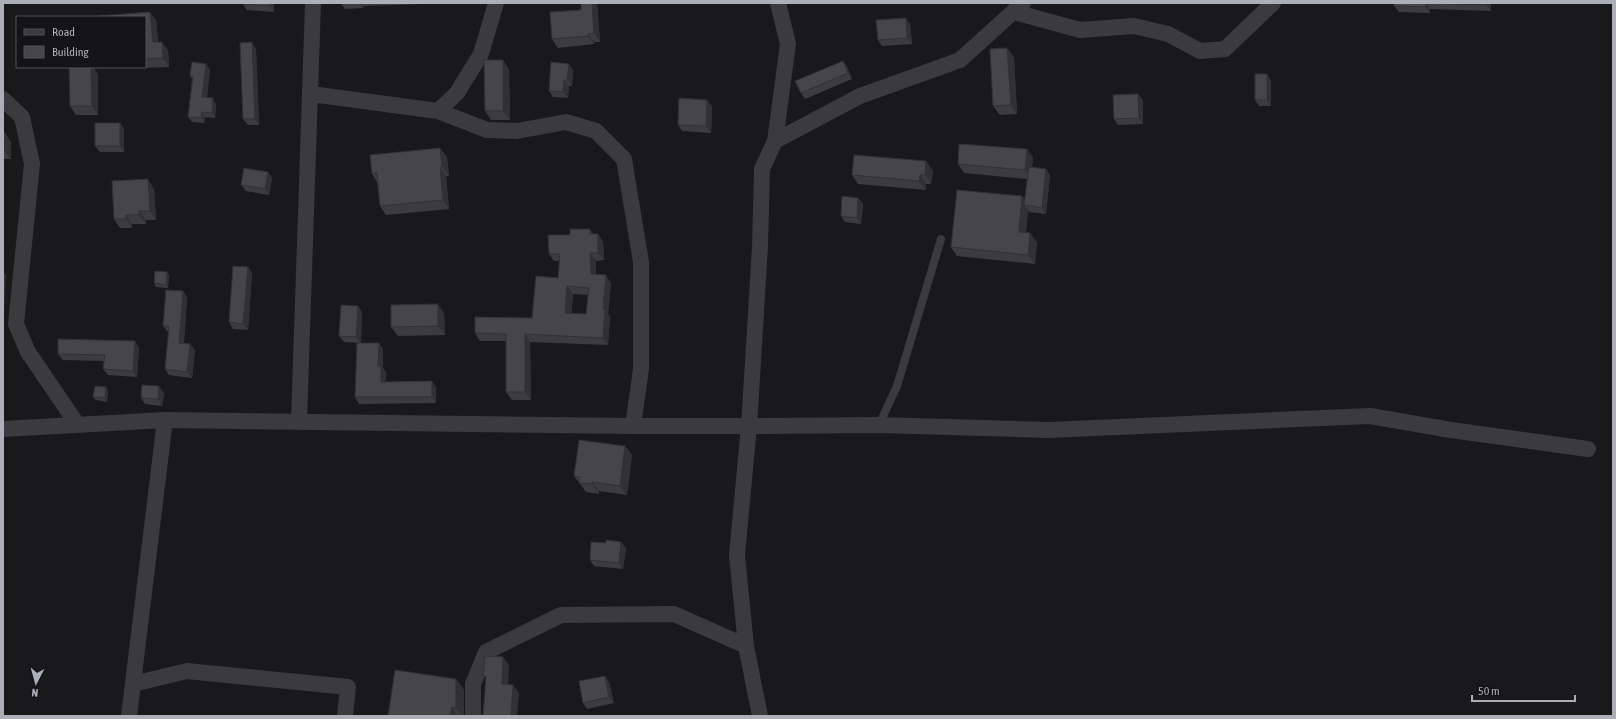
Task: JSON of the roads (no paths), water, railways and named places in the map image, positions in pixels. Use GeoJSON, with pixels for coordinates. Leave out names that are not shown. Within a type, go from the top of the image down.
{"type":"FeatureCollection","features":[{"type":"Feature","properties":{"kind":"street"},"geometry":{"type":"LineString","coordinates":[[299,421],[313,3]]}},
{"type":"Feature","properties":{"kind":"street"},"geometry":{"type":"LineString","coordinates":[[438,112],[457,93],[481,54],[496,3]]}},
{"type":"Feature","properties":{"kind":"street"},"geometry":{"type":"LineString","coordinates":[[760,716],[746,646],[736,555],[749,426],[760,247],[762,169],[775,141],[788,44],[778,3]]}},
{"type":"Feature","properties":{"kind":"street"},"geometry":{"type":"LineString","coordinates":[[775,141],[860,96],[960,60],[1018,7],[1080,30],[1134,26],[1168,34],[1200,51],[1225,49],[1267,6]]}},
{"type":"Feature","properties":{"kind":"street"},"geometry":{"type":"LineString","coordinates":[[311,94],[438,112],[488,130],[517,132],[566,122],[596,131],[624,159],[642,262],[641,369],[633,426]]}},
{"type":"Feature","properties":{"kind":"street"},"geometry":{"type":"LineString","coordinates":[[3,99],[22,117],[32,164],[16,324],[28,352],[77,424]]}},
{"type":"Feature","properties":{"kind":"street"},"geometry":{"type":"LineString","coordinates":[[3,429],[165,420],[633,426],[879,425],[1048,430],[1370,416],[1451,430],[1588,449]]}},
{"type":"Feature","properties":{"kind":"street"},"geometry":{"type":"LineString","coordinates":[[129,716],[165,420]]}},
{"type":"Feature","properties":{"kind":"street"},"geometry":{"type":"LineString","coordinates":[[473,716],[473,684],[486,652],[561,615],[674,614],[746,646]]}},
{"type":"Feature","properties":{"kind":"street"},"geometry":{"type":"LineString","coordinates":[[133,684],[186,671],[348,688],[345,716]]}},
{"type":"Feature","properties":{"kind":"lane"},"geometry":{"type":"LineString","coordinates":[[879,425],[897,386],[941,239]]}}]}
